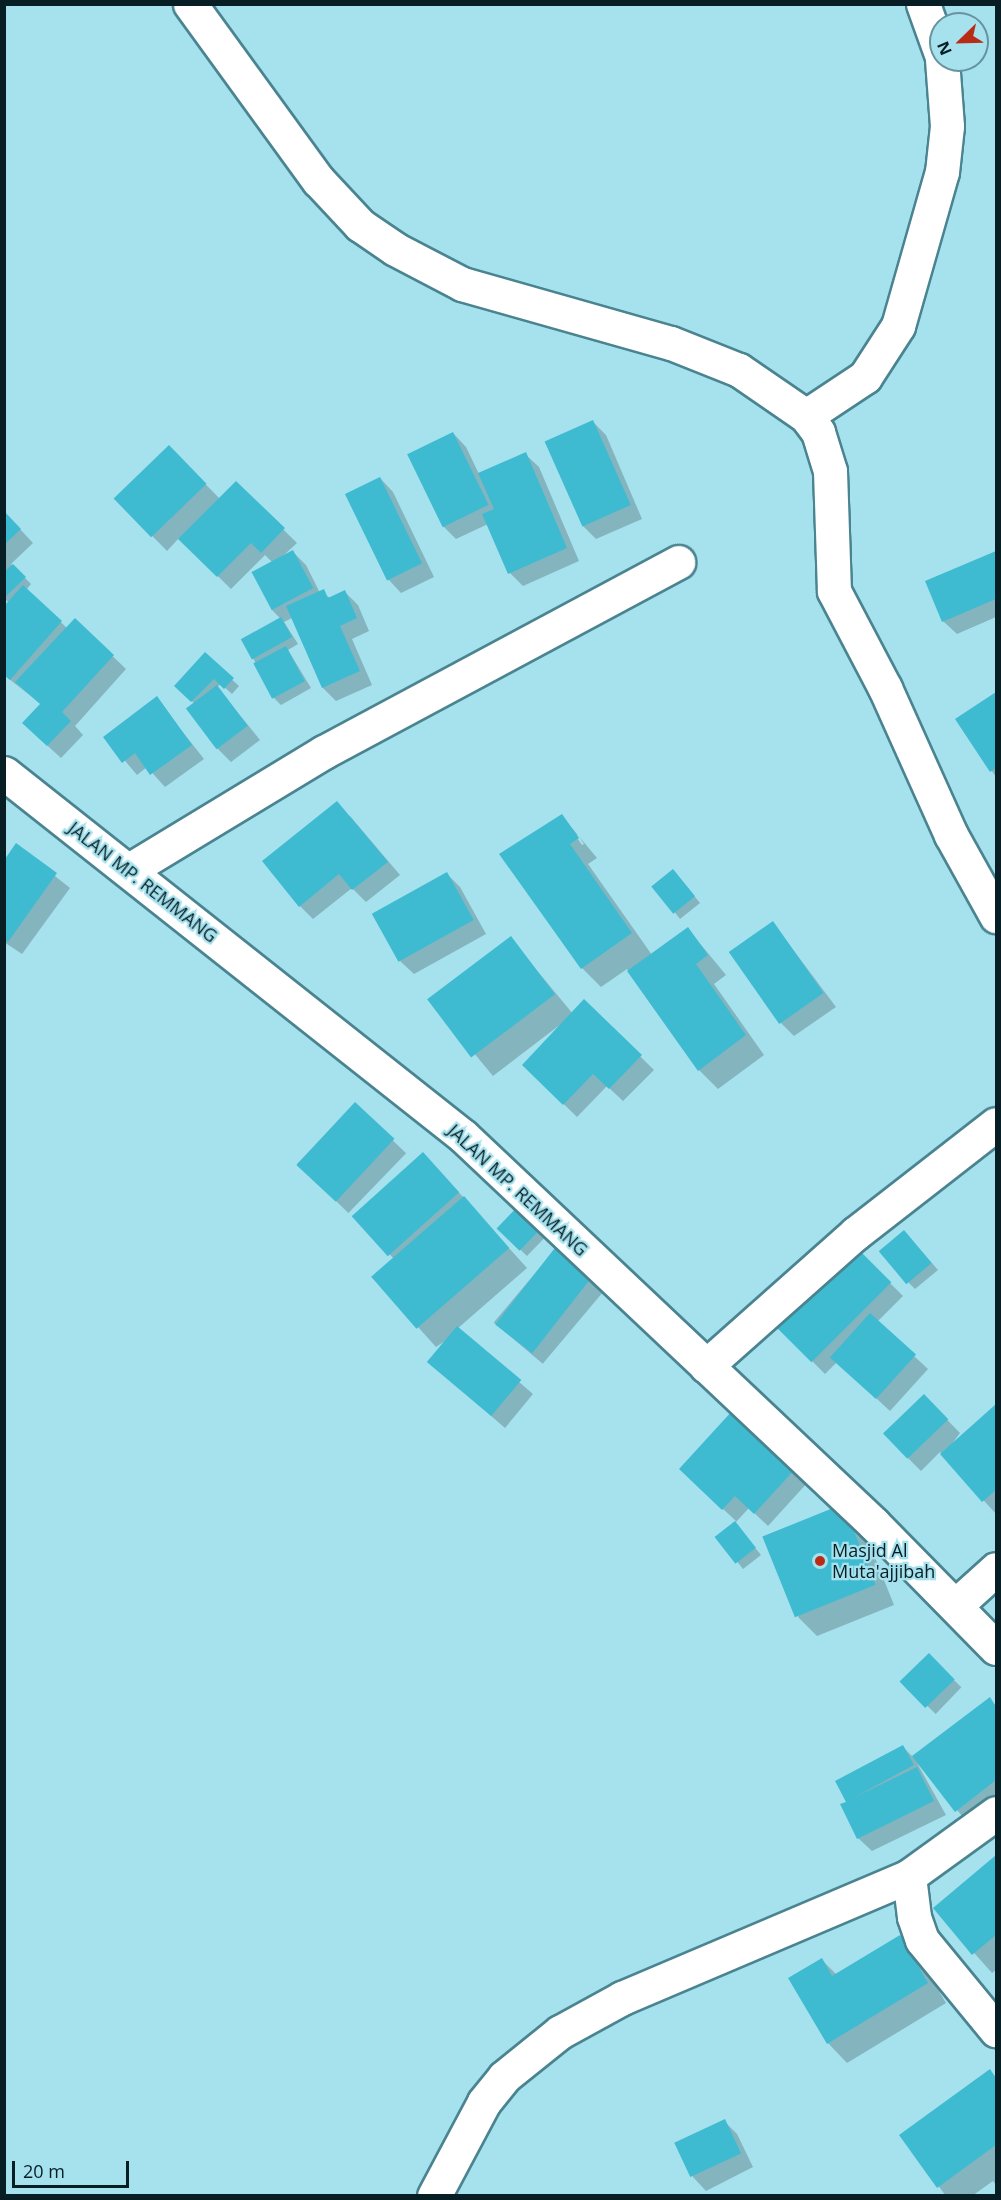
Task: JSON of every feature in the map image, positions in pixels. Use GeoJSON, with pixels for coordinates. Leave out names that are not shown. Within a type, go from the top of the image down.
{"type":"FeatureCollection","features":[{"type":"Feature","properties":{"kind":"street"},"geometry":{"type":"LineString","coordinates":[[190,4],[318,180],[360,225],[395,249],[462,284],[671,343],[739,370],[806,416],[818,432],[830,471],[834,591],[885,688],[951,834],[996,916]]}},
{"type":"Feature","properties":{"kind":"street"},"geometry":{"type":"LineString","coordinates":[[923,4],[929,21]]}},
{"type":"Feature","properties":{"kind":"street"},"geometry":{"type":"LineString","coordinates":[[806,416],[865,376],[898,326],[942,172],[947,126],[943,72]]}},
{"type":"Feature","properties":{"kind":"street"},"geometry":{"type":"LineString","coordinates":[[129,870],[324,752],[678,562]]}},
{"type":"Feature","properties":{"kind":"street","name":"JALAN MP. REMMANG"},"geometry":{"type":"LineString","coordinates":[[4,773],[463,1136],[706,1366],[996,1648]]}},
{"type":"Feature","properties":{"kind":"street"},"geometry":{"type":"LineString","coordinates":[[706,1366],[856,1233],[996,1124]]}},
{"type":"Feature","properties":{"kind":"street"},"geometry":{"type":"LineString","coordinates":[[955,1606],[996,1569]]}},
{"type":"Feature","properties":{"kind":"street"},"geometry":{"type":"LineString","coordinates":[[434,2196],[484,2102],[504,2077],[560,2032],[622,1998],[909,1876],[996,1813]]}},
{"type":"Feature","properties":{"kind":"street"},"geometry":{"type":"LineString","coordinates":[[909,1876],[914,1917],[922,1940],[996,2030]]}},
{"type":"Feature","properties":{"kind":"building"},"geometry":{"type":"Polygon","coordinates":[[[593,420],[631,505],[582,527],[545,442],[593,420]]]}},
{"type":"Feature","properties":{"kind":"building"},"geometry":{"type":"Polygon","coordinates":[[[453,432],[489,505],[443,527],[407,454],[453,432]]]}},
{"type":"Feature","properties":{"kind":"building"},"geometry":{"type":"Polygon","coordinates":[[[169,445],[207,484],[151,537],[114,498],[169,445]]]}},
{"type":"Feature","properties":{"kind":"building"},"geometry":{"type":"Polygon","coordinates":[[[526,452],[567,548],[508,574],[482,514],[494,509],[478,473],[526,452]]]}},
{"type":"Feature","properties":{"kind":"building"},"geometry":{"type":"Polygon","coordinates":[[[380,477],[422,563],[387,580],[345,494],[380,477]]]}},
{"type":"Feature","properties":{"kind":"building"},"geometry":{"type":"Polygon","coordinates":[[[236,481],[285,528],[261,553],[251,543],[217,577],[178,539],[236,481]]]}},
{"type":"Feature","properties":{"kind":"building"},"geometry":{"type":"Polygon","coordinates":[[[4,511],[21,529],[4,545],[4,511]]]}},
{"type":"Feature","properties":{"kind":"building"},"geometry":{"type":"Polygon","coordinates":[[[293,550],[313,588],[272,610],[252,572],[293,550]]]}},
{"type":"Feature","properties":{"kind":"building"},"geometry":{"type":"Polygon","coordinates":[[[996,551],[996,599],[942,622],[925,581],[996,551]]]}},
{"type":"Feature","properties":{"kind":"building"},"geometry":{"type":"Polygon","coordinates":[[[13,564],[26,577],[4,598],[4,572],[13,564]]]}},
{"type":"Feature","properties":{"kind":"building"},"geometry":{"type":"Polygon","coordinates":[[[23,585],[62,621],[10,680],[4,675],[4,606],[23,585]]]}},
{"type":"Feature","properties":{"kind":"building"},"geometry":{"type":"Polygon","coordinates":[[[324,589],[328,598],[345,590],[357,618],[340,626],[360,671],[322,688],[286,606],[324,589]]]}},
{"type":"Feature","properties":{"kind":"building"},"geometry":{"type":"Polygon","coordinates":[[[281,617],[292,637],[252,659],[241,639],[281,617]]]}},
{"type":"Feature","properties":{"kind":"building"},"geometry":{"type":"Polygon","coordinates":[[[75,618],[114,655],[62,712],[71,721],[47,746],[22,723],[40,704],[15,682],[75,618]]]}},
{"type":"Feature","properties":{"kind":"building"},"geometry":{"type":"Polygon","coordinates":[[[286,646],[305,681],[272,699],[253,663],[286,646]]]}},
{"type":"Feature","properties":{"kind":"building"},"geometry":{"type":"Polygon","coordinates":[[[205,652],[234,678],[224,689],[214,679],[191,702],[174,686],[205,652]]]}},
{"type":"Feature","properties":{"kind":"building"},"geometry":{"type":"Polygon","coordinates":[[[217,685],[248,726],[217,749],[186,708],[217,685]]]}},
{"type":"Feature","properties":{"kind":"building"},"geometry":{"type":"Polygon","coordinates":[[[996,692],[996,768],[990,772],[955,719],[996,692]]]}},
{"type":"Feature","properties":{"kind":"building"},"geometry":{"type":"Polygon","coordinates":[[[157,696],[192,745],[150,775],[135,753],[122,763],[103,737],[157,696]]]}},
{"type":"Feature","properties":{"kind":"building"},"geometry":{"type":"Polygon","coordinates":[[[337,801],[388,862],[352,890],[339,874],[299,907],[262,861],[337,801]]]}},
{"type":"Feature","properties":{"kind":"building"},"geometry":{"type":"Polygon","coordinates":[[[562,814],[579,838],[570,844],[632,933],[581,969],[499,854],[562,814]]]}},
{"type":"Feature","properties":{"kind":"building"},"geometry":{"type":"Polygon","coordinates":[[[16,843],[57,873],[8,942],[5,940],[5,859],[16,843]]]}},
{"type":"Feature","properties":{"kind":"building"},"geometry":{"type":"Polygon","coordinates":[[[673,869],[695,896],[673,914],[651,887],[673,869]]]}},
{"type":"Feature","properties":{"kind":"building"},"geometry":{"type":"Polygon","coordinates":[[[447,872],[474,920],[398,962],[372,914],[447,872]]]}},
{"type":"Feature","properties":{"kind":"building"},"geometry":{"type":"Polygon","coordinates":[[[773,921],[823,993],[779,1024],[729,952],[773,921]]]}},
{"type":"Feature","properties":{"kind":"building"},"geometry":{"type":"Polygon","coordinates":[[[688,927],[708,955],[696,964],[746,1035],[698,1071],[627,971],[688,927]]]}},
{"type":"Feature","properties":{"kind":"building"},"geometry":{"type":"Polygon","coordinates":[[[511,936],[555,994],[471,1057],[427,999],[511,936]]]}},
{"type":"Feature","properties":{"kind":"building"},"geometry":{"type":"Polygon","coordinates":[[[584,999],[642,1055],[609,1089],[593,1074],[563,1105],[522,1065],[584,999]]]}},
{"type":"Feature","properties":{"kind":"building"},"geometry":{"type":"Polygon","coordinates":[[[355,1102],[394,1139],[336,1202],[296,1165],[355,1102]]]}},
{"type":"Feature","properties":{"kind":"building"},"geometry":{"type":"Polygon","coordinates":[[[423,1152],[459,1192],[388,1256],[352,1216],[423,1152]]]}},
{"type":"Feature","properties":{"kind":"building"},"geometry":{"type":"Polygon","coordinates":[[[464,1196],[509,1248],[416,1329],[371,1277],[464,1196]]]}},
{"type":"Feature","properties":{"kind":"building"},"geometry":{"type":"Polygon","coordinates":[[[525,1199],[548,1221],[520,1251],[497,1228],[525,1199]]]}},
{"type":"Feature","properties":{"kind":"building"},"geometry":{"type":"Polygon","coordinates":[[[904,1230],[932,1263],[906,1284],[879,1251],[904,1230]]]}},
{"type":"Feature","properties":{"kind":"building"},"geometry":{"type":"Polygon","coordinates":[[[851,1242],[891,1282],[811,1362],[771,1322],[851,1242]]]}},
{"type":"Feature","properties":{"kind":"building"},"geometry":{"type":"Polygon","coordinates":[[[558,1244],[595,1273],[532,1353],[495,1324],[558,1244]]]}},
{"type":"Feature","properties":{"kind":"building"},"geometry":{"type":"Polygon","coordinates":[[[870,1313],[916,1354],[876,1399],[830,1358],[870,1313]]]}},
{"type":"Feature","properties":{"kind":"building"},"geometry":{"type":"Polygon","coordinates":[[[457,1326],[521,1380],[491,1416],[427,1362],[457,1326]]]}},
{"type":"Feature","properties":{"kind":"building"},"geometry":{"type":"Polygon","coordinates":[[[924,1394],[948,1419],[907,1459],[883,1434],[924,1394]]]}},
{"type":"Feature","properties":{"kind":"building"},"geometry":{"type":"Polygon","coordinates":[[[996,1404],[996,1490],[982,1502],[940,1454],[996,1404]]]}},
{"type":"Feature","properties":{"kind":"building"},"geometry":{"type":"Polygon","coordinates":[[[733,1410],[796,1468],[754,1514],[735,1496],[722,1510],[679,1469],[733,1410]]]}},
{"type":"Feature","properties":{"kind":"building","name":"Masjid Al Muta'ajjibah"},"geometry":{"type":"Polygon","coordinates":[[[843,1504],[876,1585],[795,1617],[762,1537],[843,1504]]]}},
{"type":"Feature","properties":{"kind":"building"},"geometry":{"type":"Polygon","coordinates":[[[735,1521],[756,1548],[735,1564],[715,1537],[735,1521]]]}},
{"type":"Feature","properties":{"kind":"building"},"geometry":{"type":"Polygon","coordinates":[[[929,1653],[955,1680],[925,1708],[900,1681],[929,1653]]]}},
{"type":"Feature","properties":{"kind":"building"},"geometry":{"type":"Polygon","coordinates":[[[990,1697],[996,1707],[996,1780],[955,1812],[912,1756],[990,1697]]]}},
{"type":"Feature","properties":{"kind":"building"},"geometry":{"type":"Polygon","coordinates":[[[903,1745],[914,1765],[853,1798],[917,1767],[934,1801],[857,1839],[840,1804],[846,1802],[835,1781],[903,1745]]]}},
{"type":"Feature","properties":{"kind":"building"},"geometry":{"type":"Polygon","coordinates":[[[996,1855],[996,1935],[972,1955],[933,1908],[996,1855]]]}},
{"type":"Feature","properties":{"kind":"building"},"geometry":{"type":"Polygon","coordinates":[[[900,1935],[928,1983],[827,2044],[788,1978],[822,1958],[832,1976],[900,1935]]]}},
{"type":"Feature","properties":{"kind":"building"},"geometry":{"type":"Polygon","coordinates":[[[990,2069],[996,2078],[996,2145],[937,2188],[899,2135],[990,2069]]]}},
{"type":"Feature","properties":{"kind":"building"},"geometry":{"type":"Polygon","coordinates":[[[725,2119],[741,2153],[690,2177],[674,2143],[725,2119]]]}},
{"type":"Feature","properties":{"kind":"place","name":"Masjid Al Muta'ajjibah"},"geometry":{"type":"Point","coordinates":[820,1561]}}]}
